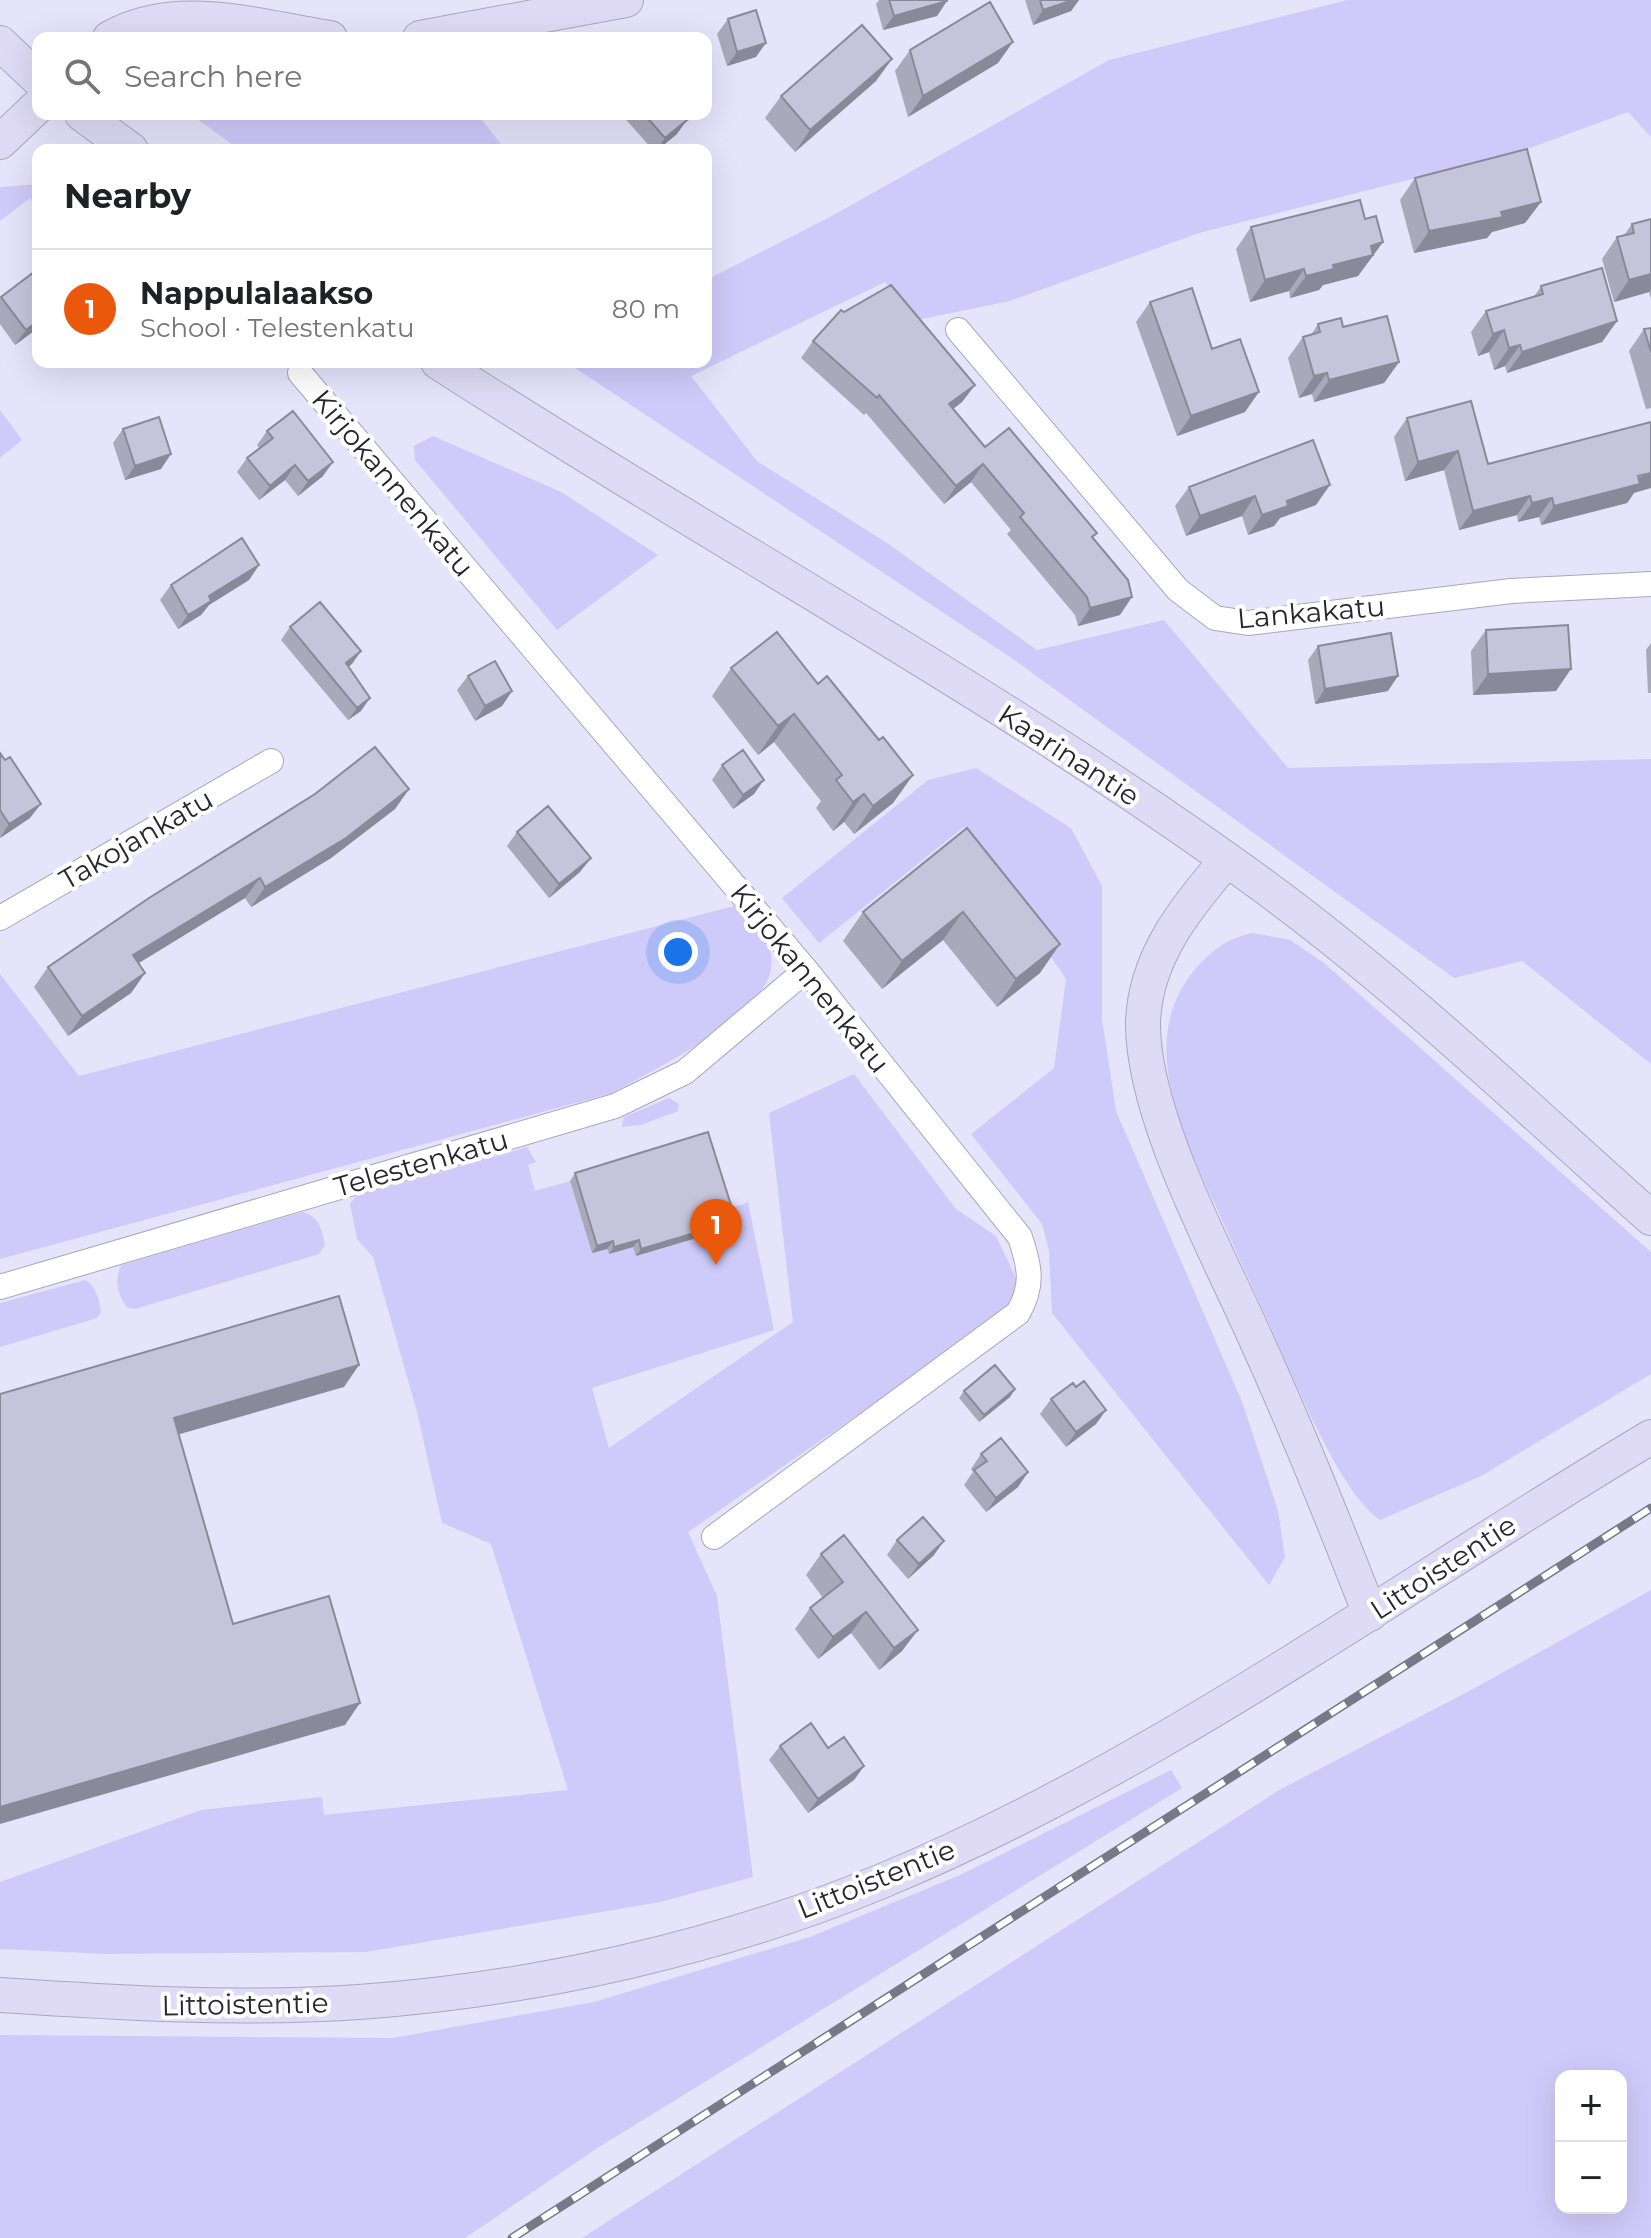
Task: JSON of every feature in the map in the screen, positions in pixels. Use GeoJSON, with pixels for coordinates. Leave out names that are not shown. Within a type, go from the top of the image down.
{"type":"FeatureCollection","features":[{"type":"Feature","properties":{"kind":"street"},"geometry":{"type":"LineString","coordinates":[[453,32],[626,0]]}},
{"type":"Feature","properties":{"kind":"street"},"geometry":{"type":"LineString","coordinates":[[122,32],[145,20],[194,13],[297,32]]}},
{"type":"Feature","properties":{"kind":"street"},"geometry":{"type":"LineString","coordinates":[[0,43],[32,73]]}},
{"type":"Feature","properties":{"kind":"street"},"geometry":{"type":"LineString","coordinates":[[0,142],[32,112]]}},
{"type":"Feature","properties":{"kind":"street"},"geometry":{"type":"LineString","coordinates":[[90,120],[123,144]]}},
{"type":"Feature","properties":{"kind":"street","name":"Lankakatu"},"geometry":{"type":"LineString","coordinates":[[958,330],[1178,590],[1215,618],[1248,623],[1511,591],[1651,584]]}},
{"type":"Feature","properties":{"kind":"street","name":"Kaarinantie"},"geometry":{"type":"LineString","coordinates":[[448,368],[1064,750],[1226,861],[1375,973],[1651,1218]]}},
{"type":"Feature","properties":{"kind":"street","name":"Kirjokannenkatu"},"geometry":{"type":"LineString","coordinates":[[300,373],[806,970],[1020,1237],[1031,1269],[1029,1293],[1018,1313],[714,1537]]}},
{"type":"Feature","properties":{"kind":"street","name":"Takojankatu"},"geometry":{"type":"LineString","coordinates":[[0,918],[271,761]]}},
{"type":"Feature","properties":{"kind":"street"},"geometry":{"type":"LineString","coordinates":[[1226,861],[1183,911],[1153,970],[1143,1021],[1145,1062],[1174,1152],[1275,1382],[1370,1614]]}},
{"type":"Feature","properties":{"kind":"street","name":"Telestenkatu"},"geometry":{"type":"LineString","coordinates":[[0,1287],[615,1106],[685,1072],[806,970]]}},
{"type":"Feature","properties":{"kind":"street","name":"Littoistentie"},"geometry":{"type":"LineString","coordinates":[[0,1995],[157,2005],[357,2002],[486,1987],[693,1944],[833,1900],[954,1849],[1191,1724],[1651,1437]]}},
{"type":"Feature","properties":{"kind":"shaded area"},"geometry":{"type":"Polygon","coordinates":[[[1348,0],[1651,0],[1651,137],[1628,112],[1522,151],[1199,233],[1010,301],[917,320],[885,282],[712,366],[712,277],[830,217],[1109,60],[1348,0]]]}},
{"type":"Feature","properties":{"kind":"shaded area"},"geometry":{"type":"Polygon","coordinates":[[[198,120],[482,120],[501,144],[232,144],[198,120]]]}},
{"type":"Feature","properties":{"kind":"shaded area"},"geometry":{"type":"Polygon","coordinates":[[[32,184],[32,200],[30,198],[0,221],[0,187],[32,184]]]}},
{"type":"Feature","properties":{"kind":"shaded area"},"geometry":{"type":"Polygon","coordinates":[[[575,368],[708,368],[691,376],[757,461],[887,543],[1037,650],[1164,620],[1288,768],[1651,759],[1651,1064],[1522,961],[1454,978],[1013,659],[575,368]]]}},
{"type":"Feature","properties":{"kind":"shaded area"},"geometry":{"type":"Polygon","coordinates":[[[0,410],[22,440],[0,458],[0,410]]]}},
{"type":"Feature","properties":{"kind":"shaded area"},"geometry":{"type":"Polygon","coordinates":[[[433,436],[561,492],[658,555],[557,630],[415,460],[414,446],[433,436]]]}},
{"type":"Feature","properties":{"kind":"shaded area"},"geometry":{"type":"Polygon","coordinates":[[[976,768],[1071,828],[1102,886],[1102,1019],[1116,1111],[1243,1404],[1278,1511],[1285,1557],[1269,1585],[1052,1313],[1049,1251],[1042,1224],[971,1134],[1054,1068],[1066,979],[964,827],[819,943],[782,898],[928,780],[976,768]]]}},
{"type":"Feature","properties":{"kind":"shaded area"},"geometry":{"type":"Polygon","coordinates":[[[742,904],[768,942],[771,969],[763,987],[748,1006],[702,1042],[609,1094],[0,1259],[0,974],[79,1076],[742,904]]]}},
{"type":"Feature","properties":{"kind":"shaded area"},"geometry":{"type":"Polygon","coordinates":[[[1253,933],[1290,940],[1324,963],[1651,1252],[1651,1374],[1481,1476],[1380,1520],[1348,1484],[1302,1398],[1191,1152],[1171,1088],[1167,1056],[1168,1025],[1178,995],[1197,967],[1216,950],[1229,941],[1253,933]]]}},
{"type":"Feature","properties":{"kind":"shaded area"},"geometry":{"type":"Polygon","coordinates":[[[854,1074],[956,1209],[996,1236],[1021,1289],[1008,1311],[688,1532],[717,1596],[753,1877],[660,1902],[366,1952],[106,1954],[0,1949],[0,1882],[201,1810],[322,1797],[324,1815],[568,1790],[491,1544],[442,1523],[417,1412],[373,1257],[357,1239],[350,1204],[356,1196],[527,1147],[536,1162],[528,1165],[535,1191],[570,1181],[592,1253],[607,1249],[609,1254],[633,1247],[637,1256],[702,1236],[698,1221],[748,1202],[774,1330],[592,1388],[609,1448],[793,1322],[769,1113],[854,1074]]]}},
{"type":"Feature","properties":{"kind":"shaded area"},"geometry":{"type":"Polygon","coordinates":[[[669,1098],[679,1104],[678,1111],[641,1125],[622,1127],[624,1117],[669,1098]]]}},
{"type":"Feature","properties":{"kind":"shaded area"},"geometry":{"type":"Polygon","coordinates":[[[302,1212],[316,1220],[321,1229],[325,1245],[319,1254],[135,1309],[128,1308],[122,1299],[117,1281],[122,1265],[302,1212]]]}},
{"type":"Feature","properties":{"kind":"shaded area"},"geometry":{"type":"Polygon","coordinates":[[[85,1280],[98,1299],[101,1312],[97,1318],[0,1347],[0,1303],[85,1280]]]}},
{"type":"Feature","properties":{"kind":"shaded area"},"geometry":{"type":"Polygon","coordinates":[[[1651,1590],[1651,2238],[582,2238],[1281,1789],[1473,1689],[1651,1590]]]}},
{"type":"Feature","properties":{"kind":"shaded area"},"geometry":{"type":"Polygon","coordinates":[[[1171,1770],[1182,1788],[599,2147],[465,2238],[0,2238],[0,2035],[392,2038],[594,2002],[810,1937],[960,1875],[1171,1770]]]}},
{"type":"Feature","properties":{"kind":"building"},"geometry":{"type":"Polygon","coordinates":[[[889,0],[947,0],[947,1],[894,16],[889,0]]]}},
{"type":"Feature","properties":{"kind":"building"},"geometry":{"type":"Polygon","coordinates":[[[1040,0],[1073,0],[1043,10],[1040,0]]]}},
{"type":"Feature","properties":{"kind":"building"},"geometry":{"type":"Polygon","coordinates":[[[990,2],[1013,42],[923,96],[910,50],[990,2]]]}},
{"type":"Feature","properties":{"kind":"building"},"geometry":{"type":"Polygon","coordinates":[[[756,10],[766,43],[737,52],[728,19],[756,10]]]}},
{"type":"Feature","properties":{"kind":"building"},"geometry":{"type":"Polygon","coordinates":[[[862,25],[892,59],[810,130],[781,96],[862,25]]]}},
{"type":"Feature","properties":{"kind":"building"},"geometry":{"type":"Polygon","coordinates":[[[649,120],[687,120],[665,138],[649,120]]]}},
{"type":"Feature","properties":{"kind":"building"},"geometry":{"type":"Polygon","coordinates":[[[1527,149],[1541,202],[1501,212],[1503,217],[1429,231],[1415,178],[1527,149]]]}},
{"type":"Feature","properties":{"kind":"building"},"geometry":{"type":"Polygon","coordinates":[[[1360,200],[1365,219],[1376,216],[1383,242],[1371,246],[1373,255],[1333,265],[1334,269],[1306,276],[1304,269],[1265,280],[1251,227],[1360,200]]]}},
{"type":"Feature","properties":{"kind":"building"},"geometry":{"type":"Polygon","coordinates":[[[1651,219],[1651,274],[1629,280],[1617,237],[1634,233],[1632,224],[1651,219]]]}},
{"type":"Feature","properties":{"kind":"building"},"geometry":{"type":"Polygon","coordinates":[[[1602,268],[1617,321],[1522,352],[1520,345],[1509,348],[1504,330],[1493,334],[1486,311],[1543,294],[1541,286],[1602,268]]]}},
{"type":"Feature","properties":{"kind":"building"},"geometry":{"type":"Polygon","coordinates":[[[32,274],[32,326],[26,330],[1,297],[32,274]]]}},
{"type":"Feature","properties":{"kind":"building"},"geometry":{"type":"Polygon","coordinates":[[[891,285],[975,385],[949,404],[985,447],[1009,428],[1097,533],[1092,537],[1128,580],[1132,597],[1090,608],[1087,597],[1020,517],[1024,513],[983,464],[956,486],[879,395],[877,398],[813,341],[841,310],[844,312],[891,285]]]}},
{"type":"Feature","properties":{"kind":"building"},"geometry":{"type":"Polygon","coordinates":[[[1192,288],[1212,349],[1240,339],[1259,392],[1191,416],[1150,302],[1192,288]]]}},
{"type":"Feature","properties":{"kind":"building"},"geometry":{"type":"Polygon","coordinates":[[[1387,316],[1399,362],[1329,380],[1327,373],[1314,376],[1303,337],[1320,332],[1318,324],[1341,318],[1343,327],[1387,316]]]}},
{"type":"Feature","properties":{"kind":"building"},"geometry":{"type":"Polygon","coordinates":[[[1651,328],[1651,352],[1644,329],[1651,328]]]}},
{"type":"Feature","properties":{"kind":"building"},"geometry":{"type":"Polygon","coordinates":[[[1471,401],[1488,464],[1651,422],[1651,473],[1638,476],[1640,484],[1554,506],[1552,498],[1532,503],[1530,496],[1473,511],[1458,451],[1418,462],[1407,418],[1471,401]]]}},
{"type":"Feature","properties":{"kind":"building"},"geometry":{"type":"Polygon","coordinates":[[[293,411],[333,462],[308,481],[295,465],[270,486],[247,458],[273,438],[267,431],[293,411]]]}},
{"type":"Feature","properties":{"kind":"building"},"geometry":{"type":"Polygon","coordinates":[[[159,417],[171,454],[135,466],[123,429],[159,417]]]}},
{"type":"Feature","properties":{"kind":"building"},"geometry":{"type":"Polygon","coordinates":[[[1313,440],[1330,485],[1287,501],[1288,506],[1262,515],[1255,496],[1200,516],[1189,487],[1313,440]]]}},
{"type":"Feature","properties":{"kind":"building"},"geometry":{"type":"Polygon","coordinates":[[[242,538],[259,565],[209,596],[211,601],[188,615],[171,585],[242,538]]]}},
{"type":"Feature","properties":{"kind":"building"},"geometry":{"type":"Polygon","coordinates":[[[320,602],[361,651],[346,663],[370,698],[357,708],[290,627],[320,602]]]}},
{"type":"Feature","properties":{"kind":"building"},"geometry":{"type":"Polygon","coordinates":[[[1568,625],[1571,669],[1488,674],[1486,630],[1568,625]]]}},
{"type":"Feature","properties":{"kind":"building"},"geometry":{"type":"Polygon","coordinates":[[[777,632],[818,684],[827,676],[879,740],[883,737],[913,775],[873,806],[864,794],[853,802],[836,780],[842,775],[794,714],[778,726],[731,668],[777,632]]]}},
{"type":"Feature","properties":{"kind":"building"},"geometry":{"type":"Polygon","coordinates":[[[1391,633],[1398,676],[1325,689],[1318,646],[1391,633]]]}},
{"type":"Feature","properties":{"kind":"building"},"geometry":{"type":"Polygon","coordinates":[[[495,661],[512,691],[485,706],[468,676],[495,661]]]}},
{"type":"Feature","properties":{"kind":"building"},"geometry":{"type":"Polygon","coordinates":[[[375,747],[409,789],[346,838],[265,887],[260,878],[133,955],[145,973],[82,1016],[48,967],[149,898],[315,794],[375,747]]]}},
{"type":"Feature","properties":{"kind":"building"},"geometry":{"type":"Polygon","coordinates":[[[743,750],[764,780],[743,795],[722,765],[743,750]]]}},
{"type":"Feature","properties":{"kind":"building"},"geometry":{"type":"Polygon","coordinates":[[[0,753],[5,760],[10,757],[41,804],[9,824],[0,810],[0,753]]]}},
{"type":"Feature","properties":{"kind":"building"},"geometry":{"type":"Polygon","coordinates":[[[548,806],[591,858],[559,884],[517,832],[548,806]]]}},
{"type":"Feature","properties":{"kind":"building"},"geometry":{"type":"Polygon","coordinates":[[[967,828],[1060,944],[1016,979],[963,912],[902,961],[863,912],[967,828]]]}},
{"type":"Feature","properties":{"kind":"building"},"geometry":{"type":"Polygon","coordinates":[[[708,1132],[731,1205],[703,1213],[708,1229],[641,1249],[639,1240],[614,1247],[613,1241],[597,1246],[575,1173],[708,1132]]]}},
{"type":"Feature","properties":{"kind":"building"},"geometry":{"type":"Polygon","coordinates":[[[339,1296],[359,1365],[174,1418],[233,1624],[329,1596],[360,1703],[0,1807],[0,1394],[339,1296]]]}},
{"type":"Feature","properties":{"kind":"building"},"geometry":{"type":"Polygon","coordinates":[[[995,1365],[1015,1389],[984,1415],[964,1391],[995,1365]]]}},
{"type":"Feature","properties":{"kind":"building"},"geometry":{"type":"Polygon","coordinates":[[[1084,1381],[1106,1410],[1076,1432],[1051,1399],[1073,1383],[1076,1387],[1084,1381]]]}},
{"type":"Feature","properties":{"kind":"building"},"geometry":{"type":"Polygon","coordinates":[[[1001,1438],[1028,1472],[996,1498],[974,1470],[987,1461],[981,1454],[1001,1438]]]}},
{"type":"Feature","properties":{"kind":"building"},"geometry":{"type":"Polygon","coordinates":[[[923,1517],[944,1541],[919,1564],[897,1540],[923,1517]]]}},
{"type":"Feature","properties":{"kind":"building"},"geometry":{"type":"Polygon","coordinates":[[[844,1535],[918,1630],[894,1648],[866,1612],[833,1637],[810,1608],[843,1582],[821,1554],[844,1535]]]}},
{"type":"Feature","properties":{"kind":"building"},"geometry":{"type":"Polygon","coordinates":[[[811,1723],[828,1748],[844,1737],[864,1766],[818,1799],[780,1746],[811,1723]]]}},
{"type":"Feature","properties":{"kind":"railway"},"geometry":{"type":"LineString","coordinates":[[512,2238],[1651,1508]]}},
{"type":"Feature","properties":{"kind":"place","name":"Nappulalaakso"},"geometry":{"type":"Point","coordinates":[716,1265]}}]}
